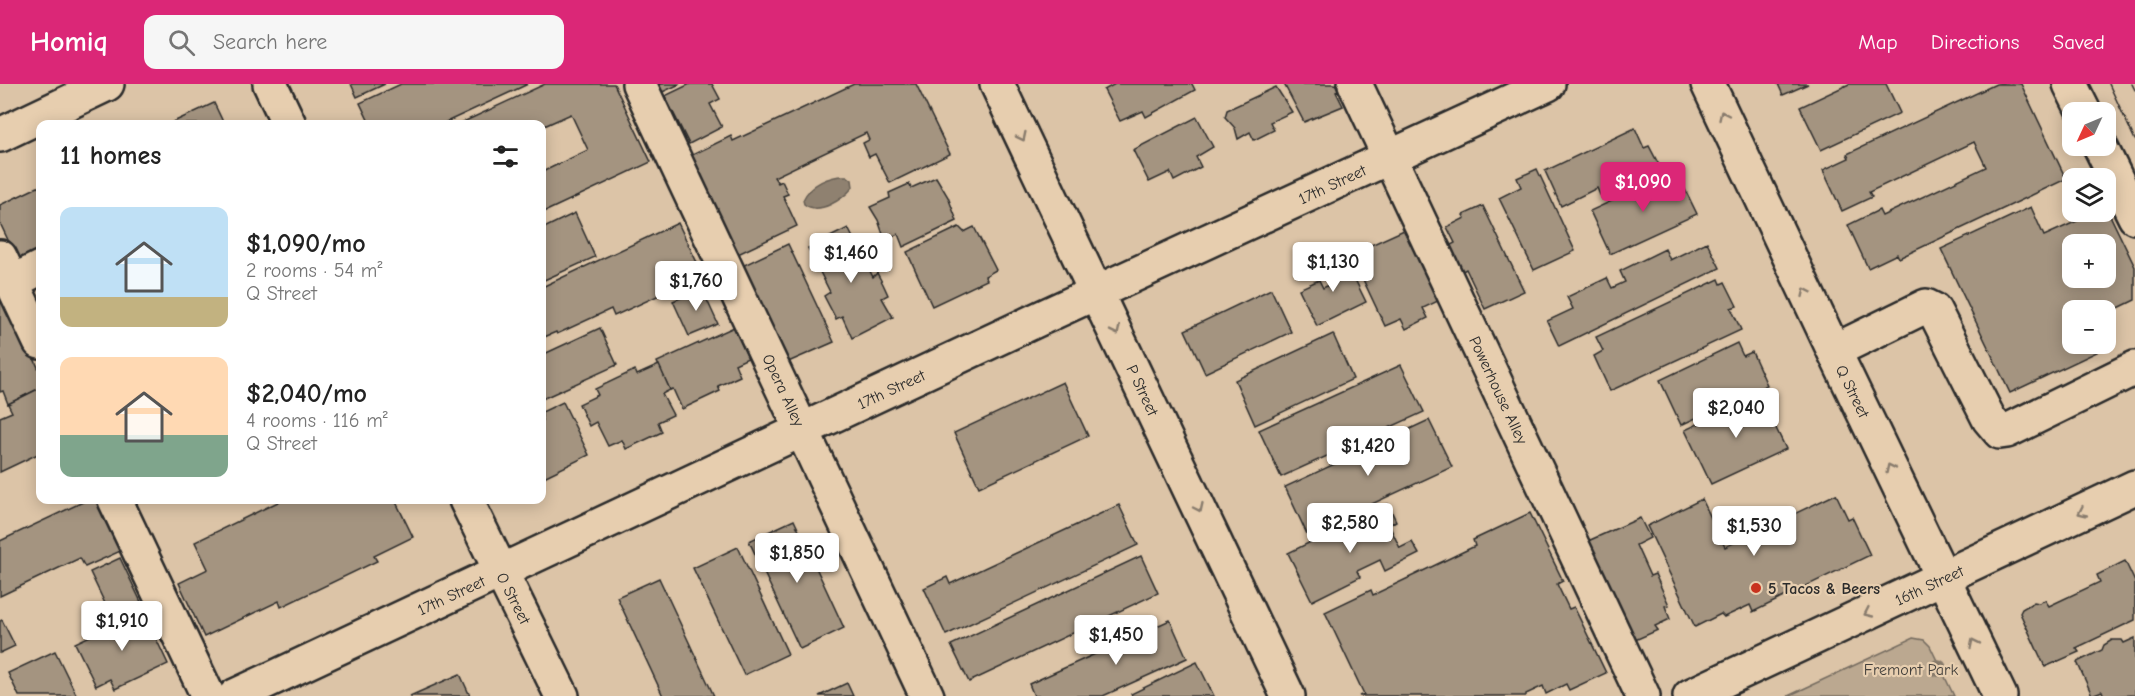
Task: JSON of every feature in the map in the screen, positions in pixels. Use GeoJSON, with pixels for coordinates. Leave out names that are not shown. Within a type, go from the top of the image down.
{"type":"FeatureCollection","features":[{"type":"Feature","properties":{"kind":"main road"},"geometry":{"type":"LineString","coordinates":[[0,135],[107,84]]}},
{"type":"Feature","properties":{"kind":"main road"},"geometry":{"type":"LineString","coordinates":[[270,84],[288,120]]}},
{"type":"Feature","properties":{"kind":"main road","name":"Opera Alley"},"geometry":{"type":"LineString","coordinates":[[639,84],[927,696]]}},
{"type":"Feature","properties":{"kind":"main road","name":"P Street"},"geometry":{"type":"LineString","coordinates":[[997,84],[1288,696]]}},
{"type":"Feature","properties":{"kind":"main road","name":"Powerhouse Alley"},"geometry":{"type":"LineString","coordinates":[[1355,84],[1643,696]]}},
{"type":"Feature","properties":{"kind":"main road","name":"17th Street"},"geometry":{"type":"LineString","coordinates":[[235,696],[1097,292],[1548,84]]}},
{"type":"Feature","properties":{"kind":"main road","name":"Q Street"},"geometry":{"type":"LineString","coordinates":[[1708,84],[2000,696]]}},
{"type":"Feature","properties":{"kind":"main road"},"geometry":{"type":"LineString","coordinates":[[2070,84],[2079,102]]}},
{"type":"Feature","properties":{"kind":"main road"},"geometry":{"type":"LineString","coordinates":[[2105,156],[2135,217]]}},
{"type":"Feature","properties":{"kind":"main road"},"geometry":{"type":"LineString","coordinates":[[17,269],[36,329]]}},
{"type":"Feature","properties":{"kind":"main road"},"geometry":{"type":"LineString","coordinates":[[1834,351],[1926,306],[1934,310],[1989,418],[2000,432],[2007,431],[2135,368]]}},
{"type":"Feature","properties":{"kind":"main road","name":"16th Street"},"geometry":{"type":"LineString","coordinates":[[1689,696],[2135,487]]}},
{"type":"Feature","properties":{"kind":"main road"},"geometry":{"type":"LineString","coordinates":[[117,504],[208,696]]}},
{"type":"Feature","properties":{"kind":"main road","name":"O Street"},"geometry":{"type":"LineString","coordinates":[[468,504],[562,696]]}},
{"type":"Feature","properties":{"kind":"green space","name":"Fremont Park"},"geometry":{"type":"Polygon","coordinates":[[[1913,638],[1924,640],[1930,646],[1954,696],[1788,696],[1913,638]]]}},
{"type":"Feature","properties":{"kind":"shaded area"},"geometry":{"type":"Polygon","coordinates":[[[847,176],[852,180],[853,187],[837,201],[817,208],[804,204],[806,194],[816,185],[827,179],[847,176]]]}},
{"type":"Feature","properties":{"kind":"building"},"geometry":{"type":"Polygon","coordinates":[[[351,84],[385,84],[357,97],[351,84]]]}},
{"type":"Feature","properties":{"kind":"building"},"geometry":{"type":"Polygon","coordinates":[[[401,84],[528,84],[451,120],[368,120],[360,103],[401,84]]]}},
{"type":"Feature","properties":{"kind":"building"},"geometry":{"type":"Polygon","coordinates":[[[545,84],[614,84],[651,162],[546,211],[546,170],[588,150],[571,114],[546,125],[546,120],[468,120],[545,84]]]}},
{"type":"Feature","properties":{"kind":"building"},"geometry":{"type":"Polygon","coordinates":[[[654,84],[680,84],[658,94],[654,84]]]}},
{"type":"Feature","properties":{"kind":"building"},"geometry":{"type":"Polygon","coordinates":[[[690,84],[712,84],[720,99],[710,104],[722,127],[689,144],[665,96],[690,84]]]}},
{"type":"Feature","properties":{"kind":"building"},"geometry":{"type":"Polygon","coordinates":[[[854,84],[916,84],[950,154],[890,183],[875,154],[869,157],[863,143],[869,140],[866,133],[774,177],[778,183],[782,181],[788,194],[783,196],[797,226],[738,254],[690,156],[731,136],[733,141],[854,84]]]}},
{"type":"Feature","properties":{"kind":"building"},"geometry":{"type":"Polygon","coordinates":[[[1115,84],[1192,84],[1195,90],[1146,117],[1143,111],[1120,121],[1104,90],[1115,84]]]}},
{"type":"Feature","properties":{"kind":"building"},"geometry":{"type":"Polygon","coordinates":[[[1284,84],[1335,84],[1343,106],[1304,122],[1284,84]]]}},
{"type":"Feature","properties":{"kind":"building"},"geometry":{"type":"Polygon","coordinates":[[[1778,84],[1808,84],[1783,95],[1778,84]]]}},
{"type":"Feature","properties":{"kind":"building"},"geometry":{"type":"Polygon","coordinates":[[[1849,84],[1886,84],[1900,113],[1821,150],[1800,107],[1849,84]]]}},
{"type":"Feature","properties":{"kind":"building"},"geometry":{"type":"Polygon","coordinates":[[[1996,84],[2021,84],[2062,171],[2062,181],[1899,258],[1897,254],[1868,268],[1848,225],[1879,210],[1882,216],[1986,167],[1974,142],[1869,192],[1872,197],[1842,211],[1823,170],[1849,158],[1847,154],[1996,84]]]}},
{"type":"Feature","properties":{"kind":"building"},"geometry":{"type":"Polygon","coordinates":[[[1276,87],[1292,112],[1270,122],[1274,130],[1254,140],[1250,132],[1238,139],[1235,128],[1225,117],[1227,110],[1276,87]]]}},
{"type":"Feature","properties":{"kind":"building"},"geometry":{"type":"Polygon","coordinates":[[[214,103],[222,120],[178,120],[214,103]]]}},
{"type":"Feature","properties":{"kind":"building"},"geometry":{"type":"Polygon","coordinates":[[[1197,117],[1213,147],[1196,157],[1201,167],[1174,181],[1170,172],[1149,182],[1133,150],[1197,117]]]}},
{"type":"Feature","properties":{"kind":"building"},"geometry":{"type":"Polygon","coordinates":[[[1635,128],[1644,148],[1649,146],[1660,167],[1600,195],[1597,188],[1561,206],[1545,171],[1635,128]]]}},
{"type":"Feature","properties":{"kind":"building"},"geometry":{"type":"Polygon","coordinates":[[[1537,169],[1575,251],[1534,270],[1499,198],[1521,187],[1517,178],[1537,169]]]}},
{"type":"Feature","properties":{"kind":"building"},"geometry":{"type":"Polygon","coordinates":[[[1676,171],[1697,214],[1610,254],[1590,211],[1676,171]]]}},
{"type":"Feature","properties":{"kind":"building"},"geometry":{"type":"Polygon","coordinates":[[[936,177],[948,197],[957,221],[903,247],[898,234],[885,240],[878,220],[870,207],[890,198],[889,193],[909,184],[911,188],[936,177]]]}},
{"type":"Feature","properties":{"kind":"building"},"geometry":{"type":"Polygon","coordinates":[[[36,188],[36,253],[18,261],[0,223],[0,205],[36,188]]]}},
{"type":"Feature","properties":{"kind":"building"},"geometry":{"type":"Polygon","coordinates":[[[1483,206],[1524,291],[1485,309],[1466,269],[1461,272],[1449,246],[1455,243],[1447,227],[1465,218],[1463,215],[1483,206]]]}},
{"type":"Feature","properties":{"kind":"building"},"geometry":{"type":"Polygon","coordinates":[[[2031,207],[2044,236],[2075,222],[2113,222],[2135,267],[2135,300],[2116,309],[2116,300],[2062,300],[2062,354],[2093,354],[2010,393],[1941,249],[2031,207]]]}},
{"type":"Feature","properties":{"kind":"building"},"geometry":{"type":"Polygon","coordinates":[[[575,213],[595,257],[546,279],[546,227],[575,213]]]}},
{"type":"Feature","properties":{"kind":"building"},"geometry":{"type":"Polygon","coordinates":[[[678,223],[703,275],[614,316],[611,309],[557,334],[556,332],[546,336],[546,285],[678,223]]]}},
{"type":"Feature","properties":{"kind":"building"},"geometry":{"type":"Polygon","coordinates":[[[959,227],[964,232],[974,227],[996,270],[985,276],[987,280],[932,306],[907,252],[959,227]]]}},
{"type":"Feature","properties":{"kind":"building"},"geometry":{"type":"Polygon","coordinates":[[[848,228],[873,277],[877,273],[883,284],[888,295],[882,298],[893,317],[852,338],[842,316],[836,319],[824,296],[830,292],[808,248],[848,228]]]}},
{"type":"Feature","properties":{"kind":"building"},"geometry":{"type":"Polygon","coordinates":[[[1404,230],[1438,301],[1423,308],[1428,318],[1406,329],[1401,319],[1385,326],[1351,254],[1404,230]]]}},
{"type":"Feature","properties":{"kind":"building"},"geometry":{"type":"Polygon","coordinates":[[[1707,242],[1720,268],[1559,346],[1547,321],[1573,309],[1567,297],[1607,278],[1612,288],[1625,282],[1620,271],[1665,249],[1670,260],[1707,242]]]}},
{"type":"Feature","properties":{"kind":"building"},"geometry":{"type":"Polygon","coordinates":[[[788,244],[834,342],[786,363],[738,268],[788,244]]]}},
{"type":"Feature","properties":{"kind":"building"},"geometry":{"type":"Polygon","coordinates":[[[1344,257],[1366,302],[1317,326],[1299,289],[1319,280],[1323,288],[1331,284],[1323,267],[1344,257]]]}},
{"type":"Feature","properties":{"kind":"building"},"geometry":{"type":"Polygon","coordinates":[[[1719,279],[1721,284],[1725,282],[1737,306],[1731,308],[1741,330],[1610,391],[1594,356],[1603,351],[1596,337],[1719,279]]]}},
{"type":"Feature","properties":{"kind":"building"},"geometry":{"type":"Polygon","coordinates":[[[0,281],[36,363],[36,390],[8,404],[3,391],[0,392],[0,281]]]}},
{"type":"Feature","properties":{"kind":"building"},"geometry":{"type":"Polygon","coordinates":[[[702,289],[718,324],[689,336],[673,301],[702,289]]]}},
{"type":"Feature","properties":{"kind":"building"},"geometry":{"type":"Polygon","coordinates":[[[1271,289],[1291,332],[1205,373],[1185,330],[1271,289]]]}},
{"type":"Feature","properties":{"kind":"building"},"geometry":{"type":"Polygon","coordinates":[[[734,327],[748,358],[735,364],[740,376],[718,386],[720,391],[682,409],[657,362],[734,327]]]}},
{"type":"Feature","properties":{"kind":"building"},"geometry":{"type":"Polygon","coordinates":[[[600,328],[617,365],[546,397],[546,353],[600,328]]]}},
{"type":"Feature","properties":{"kind":"building"},"geometry":{"type":"Polygon","coordinates":[[[1333,334],[1353,379],[1255,425],[1235,380],[1333,334]]]}},
{"type":"Feature","properties":{"kind":"building"},"geometry":{"type":"Polygon","coordinates":[[[1737,343],[1743,356],[1752,352],[1767,385],[1681,425],[1660,380],[1737,343]]]}},
{"type":"Feature","properties":{"kind":"building"},"geometry":{"type":"Polygon","coordinates":[[[659,365],[670,390],[662,394],[673,415],[658,422],[662,432],[626,449],[622,440],[608,446],[596,422],[589,426],[579,404],[598,395],[595,389],[635,370],[637,375],[659,365]]]}},
{"type":"Feature","properties":{"kind":"building"},"geometry":{"type":"Polygon","coordinates":[[[1401,365],[1424,412],[1281,477],[1259,430],[1401,365]]]}},
{"type":"Feature","properties":{"kind":"building"},"geometry":{"type":"Polygon","coordinates":[[[1063,382],[1088,436],[979,487],[954,433],[1063,382]]]}},
{"type":"Feature","properties":{"kind":"building"},"geometry":{"type":"Polygon","coordinates":[[[36,390],[36,455],[0,472],[0,417],[12,412],[8,404],[36,390]]]}},
{"type":"Feature","properties":{"kind":"building"},"geometry":{"type":"Polygon","coordinates":[[[1760,395],[1786,449],[1711,484],[1685,430],[1760,395]]]}},
{"type":"Feature","properties":{"kind":"building"},"geometry":{"type":"Polygon","coordinates":[[[563,402],[589,455],[546,476],[546,410],[563,402]]]}},
{"type":"Feature","properties":{"kind":"building"},"geometry":{"type":"Polygon","coordinates":[[[1429,420],[1452,467],[1307,534],[1285,487],[1429,420]]]}},
{"type":"Feature","properties":{"kind":"building"},"geometry":{"type":"Polygon","coordinates":[[[1836,494],[1848,519],[1852,517],[1870,555],[1753,612],[1750,605],[1724,617],[1721,614],[1695,627],[1647,526],[1702,499],[1725,547],[1836,494]]]}},
{"type":"Feature","properties":{"kind":"building"},"geometry":{"type":"Polygon","coordinates":[[[79,504],[103,504],[125,549],[85,567],[80,558],[0,596],[0,541],[79,504]]]}},
{"type":"Feature","properties":{"kind":"building"},"geometry":{"type":"Polygon","coordinates":[[[274,504],[397,504],[413,537],[374,556],[377,561],[281,607],[279,601],[204,637],[179,583],[208,569],[195,542],[274,504]]]}},
{"type":"Feature","properties":{"kind":"building"},"geometry":{"type":"Polygon","coordinates":[[[1388,504],[1396,521],[1389,525],[1400,548],[1412,542],[1419,554],[1385,571],[1380,560],[1357,571],[1360,577],[1312,601],[1288,553],[1337,529],[1340,536],[1365,524],[1362,517],[1388,504]]]}},
{"type":"Feature","properties":{"kind":"building"},"geometry":{"type":"Polygon","coordinates":[[[1119,505],[1138,545],[946,635],[924,588],[947,577],[950,584],[1119,505]]]}},
{"type":"Feature","properties":{"kind":"building"},"geometry":{"type":"Polygon","coordinates":[[[1530,513],[1563,581],[1557,584],[1569,609],[1574,607],[1606,673],[1569,690],[1566,684],[1546,694],[1543,686],[1526,696],[1359,696],[1364,694],[1325,612],[1371,590],[1373,595],[1475,546],[1473,540],[1530,513]]]}},
{"type":"Feature","properties":{"kind":"building"},"geometry":{"type":"Polygon","coordinates":[[[1640,518],[1650,538],[1636,545],[1650,576],[1655,574],[1669,605],[1665,606],[1670,619],[1655,626],[1658,630],[1633,641],[1588,541],[1640,518]]]}},
{"type":"Feature","properties":{"kind":"building"},"geometry":{"type":"Polygon","coordinates":[[[794,520],[844,628],[800,649],[749,541],[794,520]]]}},
{"type":"Feature","properties":{"kind":"building"},"geometry":{"type":"Polygon","coordinates":[[[738,547],[788,654],[744,675],[693,568],[738,547]]]}},
{"type":"Feature","properties":{"kind":"building"},"geometry":{"type":"Polygon","coordinates":[[[1141,556],[1158,593],[969,682],[951,645],[1141,556]]]}},
{"type":"Feature","properties":{"kind":"building"},"geometry":{"type":"Polygon","coordinates":[[[120,558],[141,602],[111,616],[90,572],[120,558]]]}},
{"type":"Feature","properties":{"kind":"building"},"geometry":{"type":"Polygon","coordinates":[[[2125,561],[2135,582],[2135,620],[2076,648],[2079,652],[2045,667],[2020,613],[2022,609],[2034,602],[2039,603],[2045,600],[2049,606],[2100,582],[2097,575],[2125,561]]]}},
{"type":"Feature","properties":{"kind":"building"},"geometry":{"type":"Polygon","coordinates":[[[659,578],[714,696],[663,696],[617,597],[659,578]]]}},
{"type":"Feature","properties":{"kind":"building"},"geometry":{"type":"Polygon","coordinates":[[[143,611],[168,664],[115,689],[110,679],[96,686],[75,643],[143,611]]]}},
{"type":"Feature","properties":{"kind":"building"},"geometry":{"type":"Polygon","coordinates":[[[2,620],[15,646],[0,653],[0,621],[2,620]]]}},
{"type":"Feature","properties":{"kind":"building"},"geometry":{"type":"Polygon","coordinates":[[[1170,620],[1187,658],[1103,696],[1034,696],[1029,684],[1170,620]]]}},
{"type":"Feature","properties":{"kind":"building"},"geometry":{"type":"Polygon","coordinates":[[[2135,638],[2135,695],[2104,696],[2102,691],[2092,695],[2077,662],[2102,650],[2104,645],[2112,640],[2122,640],[2124,643],[2135,638]]]}},
{"type":"Feature","properties":{"kind":"building"},"geometry":{"type":"Polygon","coordinates":[[[55,651],[77,696],[19,696],[8,673],[55,651]]]}},
{"type":"Feature","properties":{"kind":"building"},"geometry":{"type":"Polygon","coordinates":[[[1197,662],[1214,696],[1132,696],[1131,694],[1197,662]]]}},
{"type":"Feature","properties":{"kind":"building"},"geometry":{"type":"Polygon","coordinates":[[[460,674],[470,696],[410,696],[460,674]]]}},
{"type":"Feature","properties":{"kind":"building"},"geometry":{"type":"Polygon","coordinates":[[[847,683],[853,696],[819,696],[847,683]]]}},
{"type":"Feature","properties":{"kind":"tram line"},"geometry":{"type":"LineString","coordinates":[[2109,84],[2135,140]]}},
{"type":"Feature","properties":{"kind":"tram line"},"geometry":{"type":"LineString","coordinates":[[2132,84],[2135,90]]}},
{"type":"Feature","properties":{"kind":"place","name":"5 Tacos & Beers"},"geometry":{"type":"Point","coordinates":[1756,588]}}]}
